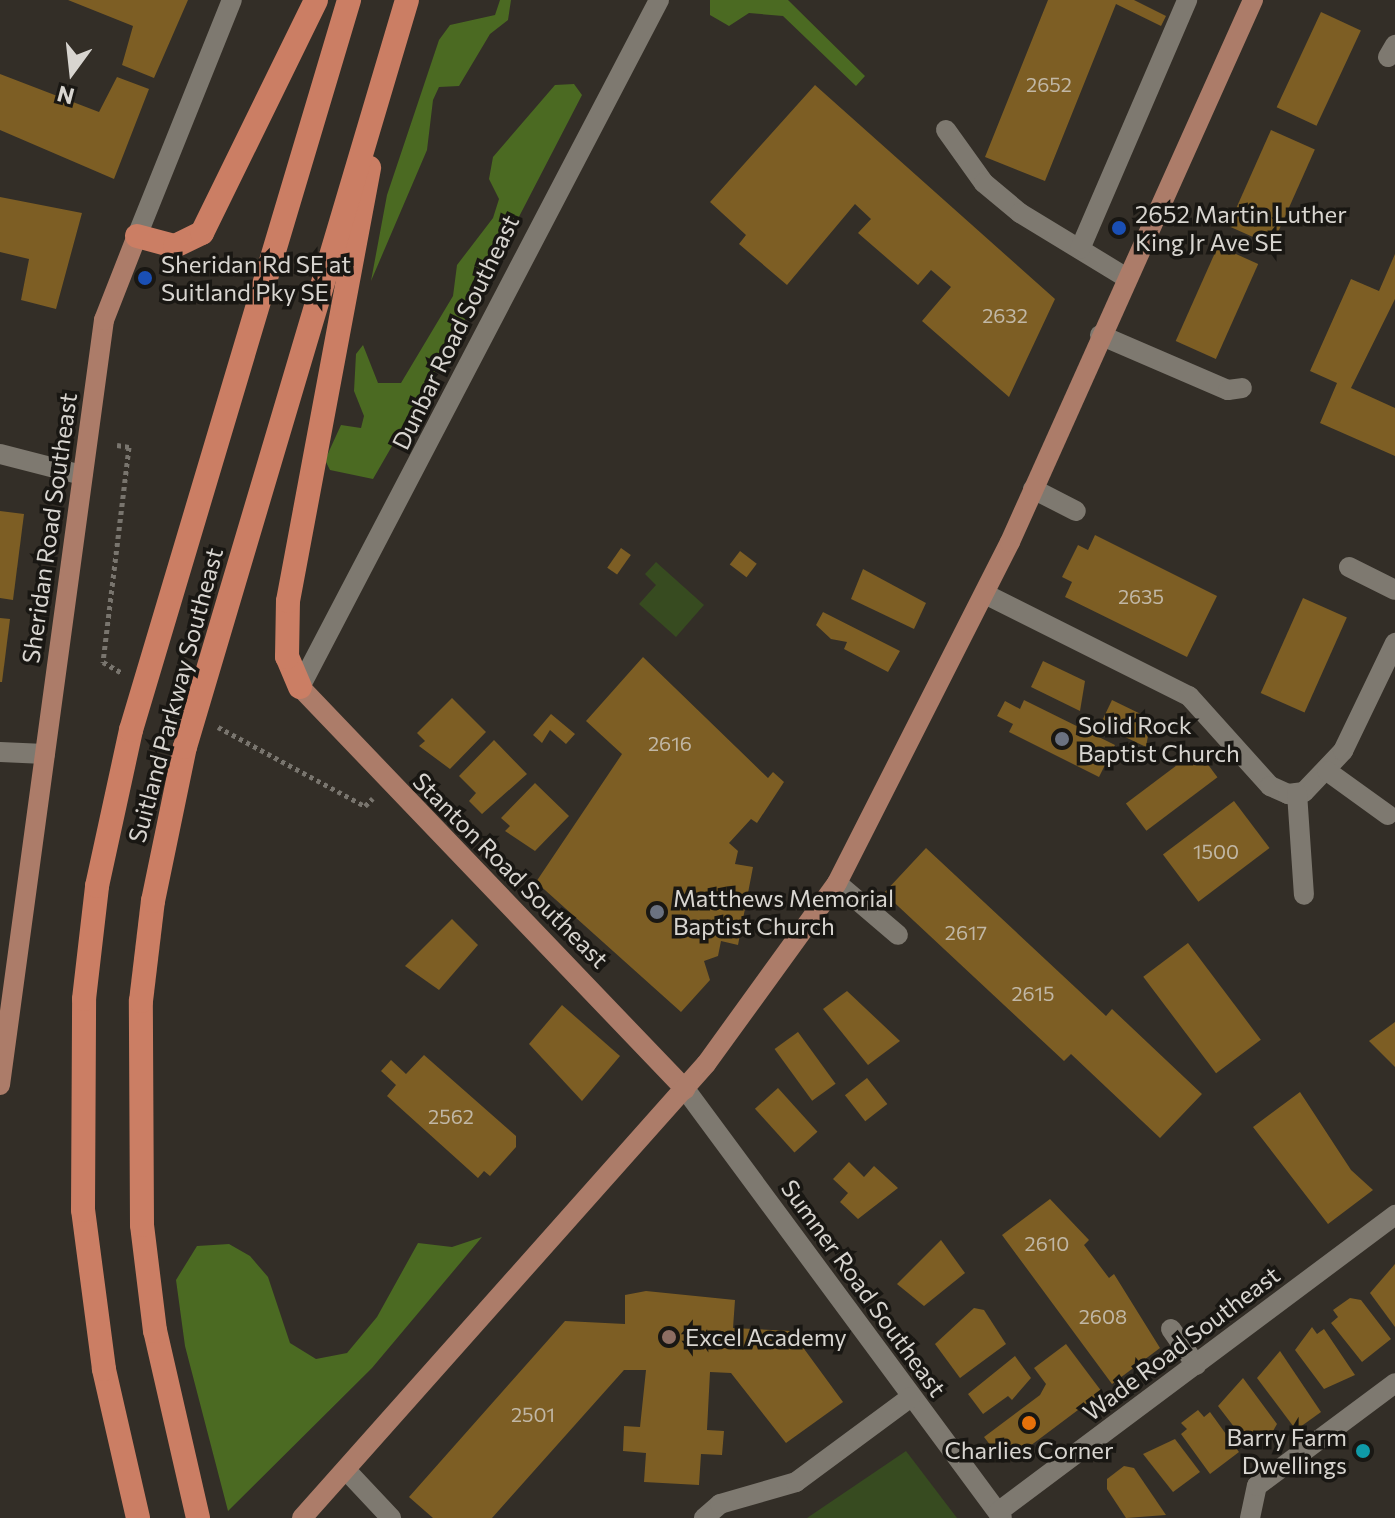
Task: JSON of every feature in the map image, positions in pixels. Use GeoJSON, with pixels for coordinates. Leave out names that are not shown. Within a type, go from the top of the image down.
{"type":"FeatureCollection","features":[{"type":"Feature","properties":{"kind":"highway"},"geometry":{"type":"LineString","coordinates":[[137,236],[175,246],[202,233],[316,0]]}},
{"type":"Feature","properties":{"kind":"highway","name":"Suitland Parkway Southeast"},"geometry":{"type":"LineString","coordinates":[[138,1518],[104,1369],[83,1210],[80,1107],[95,900],[131,730],[349,0]]}},
{"type":"Feature","properties":{"kind":"highway","name":"Suitland Parkway Southeast"},"geometry":{"type":"LineString","coordinates":[[198,1518],[160,1359],[142,1225],[139,1043],[153,901],[185,747],[407,0]]}},
{"type":"Feature","properties":{"kind":"highway"},"geometry":{"type":"LineString","coordinates":[[300,687],[287,657],[288,601],[357,253],[381,90]]}},
{"type":"Feature","properties":{"kind":"main road"},"geometry":{"type":"LineString","coordinates":[[302,1518],[685,1089],[837,883],[985,594],[1253,0]]}},
{"type":"Feature","properties":{"kind":"main road","name":"Sheridan Road Southeast"},"geometry":{"type":"LineString","coordinates":[[0,1085],[104,320],[137,236]]}},
{"type":"Feature","properties":{"kind":"main road","name":"Stanton Road Southeast"},"geometry":{"type":"LineString","coordinates":[[300,687],[388,783],[685,1089]]}},
{"type":"Feature","properties":{"kind":"street","name":"Sheridan Road Southeast"},"geometry":{"type":"LineString","coordinates":[[137,236],[232,0]]}},
{"type":"Feature","properties":{"kind":"street","name":"Dunbar Road Southeast"},"geometry":{"type":"LineString","coordinates":[[300,687],[659,0]]}},
{"type":"Feature","properties":{"kind":"street"},"geometry":{"type":"LineString","coordinates":[[1080,249],[1187,0]]}},
{"type":"Feature","properties":{"kind":"street"},"geometry":{"type":"LineString","coordinates":[[946,130],[984,183],[1127,278]]}},
{"type":"Feature","properties":{"kind":"street"},"geometry":{"type":"LineString","coordinates":[[1100,335],[1228,390],[1242,388]]}},
{"type":"Feature","properties":{"kind":"street"},"geometry":{"type":"LineString","coordinates":[[0,454],[82,475]]}},
{"type":"Feature","properties":{"kind":"street"},"geometry":{"type":"LineString","coordinates":[[1033,489],[1076,511]]}},
{"type":"Feature","properties":{"kind":"street"},"geometry":{"type":"LineString","coordinates":[[1349,567],[1395,590]]}},
{"type":"Feature","properties":{"kind":"street"},"geometry":{"type":"LineString","coordinates":[[985,594],[1179,689],[1222,724],[1270,786],[1297,793],[1324,774],[1360,724],[1395,643]]}},
{"type":"Feature","properties":{"kind":"street"},"geometry":{"type":"LineString","coordinates":[[0,752],[45,754]]}},
{"type":"Feature","properties":{"kind":"street"},"geometry":{"type":"LineString","coordinates":[[1324,774],[1388,815]]}},
{"type":"Feature","properties":{"kind":"street"},"geometry":{"type":"LineString","coordinates":[[1297,793],[1304,895]]}},
{"type":"Feature","properties":{"kind":"street"},"geometry":{"type":"LineString","coordinates":[[837,883],[898,935]]}},
{"type":"Feature","properties":{"kind":"street","name":"Sumner Road Southeast"},"geometry":{"type":"LineString","coordinates":[[685,1089],[1000,1515]]}},
{"type":"Feature","properties":{"kind":"street","name":"Wade Road Southeast"},"geometry":{"type":"LineString","coordinates":[[1000,1515],[1395,1215]]}},
{"type":"Feature","properties":{"kind":"street"},"geometry":{"type":"LineString","coordinates":[[1171,1329],[1196,1365]]}},
{"type":"Feature","properties":{"kind":"street"},"geometry":{"type":"LineString","coordinates":[[1250,1518],[1257,1486],[1395,1383]]}},
{"type":"Feature","properties":{"kind":"street"},"geometry":{"type":"LineString","coordinates":[[704,1518],[720,1504],[796,1482],[911,1397]]}},
{"type":"Feature","properties":{"kind":"street"},"geometry":{"type":"LineString","coordinates":[[346,1470],[391,1518]]}},
{"type":"Feature","properties":{"kind":"path"},"geometry":{"type":"LineString","coordinates":[[117,445],[129,447],[121,500]]}},
{"type":"Feature","properties":{"kind":"path"},"geometry":{"type":"LineString","coordinates":[[317,781],[365,806],[388,783]]}},
{"type":"Feature","properties":{"kind":"green space"},"geometry":{"type":"Polygon","coordinates":[[[500,0],[511,0],[508,20],[490,34],[459,86],[439,87],[433,100],[427,150],[371,281],[387,195],[439,40],[450,25],[495,15],[500,0]]]}},
{"type":"Feature","properties":{"kind":"green space"},"geometry":{"type":"Polygon","coordinates":[[[710,0],[788,0],[865,76],[856,86],[783,16],[749,13],[729,26],[710,15],[710,0]]]}},
{"type":"Feature","properties":{"kind":"green space"},"geometry":{"type":"Polygon","coordinates":[[[574,84],[582,95],[507,240],[488,253],[489,278],[373,479],[330,470],[325,460],[341,425],[361,428],[364,416],[354,391],[356,354],[363,345],[378,383],[401,383],[453,296],[457,265],[493,218],[499,199],[489,179],[493,157],[555,85],[574,84]]]}},
{"type":"Feature","properties":{"kind":"green space"},"geometry":{"type":"Polygon","coordinates":[[[656,562],[704,605],[676,637],[639,604],[656,585],[645,574],[656,562]]]}},
{"type":"Feature","properties":{"kind":"green space"},"geometry":{"type":"Polygon","coordinates":[[[482,1237],[372,1368],[228,1511],[185,1346],[176,1280],[197,1246],[229,1244],[250,1256],[268,1277],[290,1343],[316,1359],[347,1353],[377,1317],[418,1243],[452,1247],[482,1237]]]}},
{"type":"Feature","properties":{"kind":"green space"},"geometry":{"type":"Polygon","coordinates":[[[906,1451],[957,1518],[807,1518],[906,1451]]]}},
{"type":"Feature","properties":{"kind":"building"},"geometry":{"type":"Polygon","coordinates":[[[68,0],[188,0],[154,78],[122,65],[133,26],[68,0]]]}},
{"type":"Feature","properties":{"kind":"building"},"geometry":{"type":"Polygon","coordinates":[[[1048,0],[1134,0],[1166,16],[1161,26],[1116,4],[1045,181],[985,157],[1048,0]]]}},
{"type":"Feature","properties":{"kind":"building"},"geometry":{"type":"Polygon","coordinates":[[[1321,12],[1361,31],[1317,126],[1277,107],[1321,12]]]}},
{"type":"Feature","properties":{"kind":"building"},"geometry":{"type":"Polygon","coordinates":[[[0,74],[99,112],[117,77],[149,89],[114,179],[0,130],[0,74]]]}},
{"type":"Feature","properties":{"kind":"building"},"geometry":{"type":"Polygon","coordinates":[[[815,85],[1055,299],[1009,397],[922,321],[951,287],[931,270],[918,285],[858,233],[871,219],[855,204],[787,285],[739,244],[746,235],[710,202],[815,85]]]}},
{"type":"Feature","properties":{"kind":"building"},"geometry":{"type":"Polygon","coordinates":[[[1271,130],[1315,150],[1272,245],[1228,226],[1271,130]]]}},
{"type":"Feature","properties":{"kind":"building"},"geometry":{"type":"Polygon","coordinates":[[[0,197],[82,213],[56,309],[21,300],[29,259],[0,252],[0,197]]]}},
{"type":"Feature","properties":{"kind":"building"},"geometry":{"type":"Polygon","coordinates":[[[1218,246],[1258,264],[1216,359],[1176,341],[1218,246]]]}},
{"type":"Feature","properties":{"kind":"building"},"geometry":{"type":"Polygon","coordinates":[[[1395,254],[1395,299],[1351,388],[1395,408],[1395,456],[1320,423],[1337,383],[1310,371],[1351,279],[1379,291],[1395,254]]]}},
{"type":"Feature","properties":{"kind":"building"},"geometry":{"type":"Polygon","coordinates":[[[0,511],[24,514],[13,600],[0,598],[0,511]]]}},
{"type":"Feature","properties":{"kind":"building"},"geometry":{"type":"Polygon","coordinates":[[[1095,535],[1217,596],[1187,657],[1065,597],[1072,582],[1062,577],[1078,545],[1088,550],[1095,535]]]}},
{"type":"Feature","properties":{"kind":"building"},"geometry":{"type":"Polygon","coordinates":[[[621,548],[631,555],[617,575],[607,568],[621,548]]]}},
{"type":"Feature","properties":{"kind":"building"},"geometry":{"type":"Polygon","coordinates":[[[740,551],[757,564],[747,577],[730,565],[740,551]]]}},
{"type":"Feature","properties":{"kind":"building"},"geometry":{"type":"Polygon","coordinates":[[[863,569],[926,603],[914,629],[851,599],[863,569]]]}},
{"type":"Feature","properties":{"kind":"building"},"geometry":{"type":"Polygon","coordinates":[[[1303,598],[1347,618],[1305,713],[1261,693],[1303,598]]]}},
{"type":"Feature","properties":{"kind":"building"},"geometry":{"type":"Polygon","coordinates":[[[823,612],[900,651],[888,672],[844,649],[847,642],[831,639],[816,625],[823,612]]]}},
{"type":"Feature","properties":{"kind":"building"},"geometry":{"type":"Polygon","coordinates":[[[0,618],[10,619],[2,682],[0,682],[0,618]]]}},
{"type":"Feature","properties":{"kind":"building","name":"Matthews Memorial Baptist Church"},"geometry":{"type":"Polygon","coordinates":[[[643,657],[768,778],[773,772],[784,782],[757,823],[751,819],[729,843],[738,851],[735,864],[753,867],[738,945],[721,941],[718,956],[704,961],[710,980],[681,1012],[536,882],[622,754],[586,721],[643,657]]]}},
{"type":"Feature","properties":{"kind":"building"},"geometry":{"type":"Polygon","coordinates":[[[1043,661],[1085,681],[1080,711],[1031,687],[1043,661]]]}},
{"type":"Feature","properties":{"kind":"building"},"geometry":{"type":"Polygon","coordinates":[[[452,698],[486,732],[450,769],[419,746],[425,741],[417,733],[452,698]]]}},
{"type":"Feature","properties":{"kind":"building","name":"Solid Rock Baptist Church"},"geometry":{"type":"Polygon","coordinates":[[[1024,700],[1115,745],[1099,777],[1009,732],[1013,724],[997,716],[1005,701],[1020,709],[1024,700]]]}},
{"type":"Feature","properties":{"kind":"building"},"geometry":{"type":"Polygon","coordinates":[[[1112,700],[1151,719],[1146,747],[1100,725],[1112,700]]]}},
{"type":"Feature","properties":{"kind":"building"},"geometry":{"type":"Polygon","coordinates":[[[551,714],[575,734],[566,744],[550,730],[542,743],[533,735],[551,714]]]}},
{"type":"Feature","properties":{"kind":"building"},"geometry":{"type":"Polygon","coordinates":[[[494,740],[527,774],[482,814],[469,801],[476,793],[459,776],[494,740]]]}},
{"type":"Feature","properties":{"kind":"building"},"geometry":{"type":"Polygon","coordinates":[[[1197,750],[1217,777],[1146,831],[1126,804],[1197,750]]]}},
{"type":"Feature","properties":{"kind":"building"},"geometry":{"type":"Polygon","coordinates":[[[535,783],[569,816],[535,851],[505,831],[510,826],[501,818],[535,783]]]}},
{"type":"Feature","properties":{"kind":"building"},"geometry":{"type":"Polygon","coordinates":[[[1234,801],[1270,848],[1198,902],[1163,855],[1234,801]]]}},
{"type":"Feature","properties":{"kind":"building"},"geometry":{"type":"Polygon","coordinates":[[[926,848],[1106,1016],[1112,1009],[1202,1094],[1160,1138],[1071,1054],[1064,1061],[884,893],[926,848]]]}},
{"type":"Feature","properties":{"kind":"building"},"geometry":{"type":"Polygon","coordinates":[[[452,919],[478,945],[439,990],[405,966],[452,919]]]}},
{"type":"Feature","properties":{"kind":"building"},"geometry":{"type":"Polygon","coordinates":[[[1188,943],[1261,1040],[1216,1073],[1143,977],[1188,943]]]}},
{"type":"Feature","properties":{"kind":"building"},"geometry":{"type":"Polygon","coordinates":[[[847,991],[900,1041],[868,1065],[823,1009],[847,991]]]}},
{"type":"Feature","properties":{"kind":"building"},"geometry":{"type":"Polygon","coordinates":[[[562,1005],[620,1056],[582,1101],[529,1044],[562,1005]]]}},
{"type":"Feature","properties":{"kind":"building"},"geometry":{"type":"Polygon","coordinates":[[[1395,1022],[1395,1067],[1369,1041],[1395,1022]]]}},
{"type":"Feature","properties":{"kind":"building"},"geometry":{"type":"Polygon","coordinates":[[[798,1032],[836,1084],[812,1101],[775,1049],[798,1032]]]}},
{"type":"Feature","properties":{"kind":"building"},"geometry":{"type":"Polygon","coordinates":[[[424,1055],[516,1136],[516,1147],[490,1176],[484,1171],[478,1178],[387,1096],[396,1085],[381,1071],[391,1060],[406,1074],[424,1055]]]}},
{"type":"Feature","properties":{"kind":"building"},"geometry":{"type":"Polygon","coordinates":[[[867,1078],[887,1104],[865,1121],[845,1095],[867,1078]]]}},
{"type":"Feature","properties":{"kind":"building"},"geometry":{"type":"Polygon","coordinates":[[[778,1088],[817,1132],[794,1153],[755,1109],[778,1088]]]}},
{"type":"Feature","properties":{"kind":"building"},"geometry":{"type":"Polygon","coordinates":[[[1300,1092],[1351,1170],[1373,1190],[1328,1224],[1253,1127],[1300,1092]]]}},
{"type":"Feature","properties":{"kind":"building"},"geometry":{"type":"Polygon","coordinates":[[[849,1162],[864,1177],[874,1166],[898,1188],[858,1219],[840,1202],[848,1193],[833,1179],[849,1162]]]}},
{"type":"Feature","properties":{"kind":"building"},"geometry":{"type":"Polygon","coordinates":[[[1050,1199],[1089,1240],[1084,1245],[1109,1278],[1114,1274],[1160,1348],[1112,1384],[1002,1235],[1050,1199]]]}},
{"type":"Feature","properties":{"kind":"building"},"geometry":{"type":"Polygon","coordinates":[[[941,1240],[965,1273],[924,1306],[897,1284],[941,1240]]]}},
{"type":"Feature","properties":{"kind":"building"},"geometry":{"type":"Polygon","coordinates":[[[1395,1264],[1395,1327],[1370,1293],[1395,1264]]]}},
{"type":"Feature","properties":{"kind":"building"},"geometry":{"type":"Polygon","coordinates":[[[646,1291],[735,1300],[733,1328],[791,1331],[843,1402],[786,1443],[731,1373],[710,1372],[707,1430],[724,1431],[722,1455],[701,1454],[699,1485],[644,1482],[646,1453],[623,1451],[624,1426],[640,1427],[646,1370],[624,1370],[492,1518],[433,1518],[409,1497],[565,1321],[625,1324],[625,1295],[646,1291]]]}},
{"type":"Feature","properties":{"kind":"building"},"geometry":{"type":"Polygon","coordinates":[[[1350,1298],[1361,1300],[1391,1339],[1362,1362],[1331,1323],[1338,1317],[1333,1310],[1350,1298]]]}},
{"type":"Feature","properties":{"kind":"building"},"geometry":{"type":"Polygon","coordinates":[[[974,1308],[984,1310],[1006,1344],[960,1378],[935,1344],[974,1308]]]}},
{"type":"Feature","properties":{"kind":"building"},"geometry":{"type":"Polygon","coordinates":[[[1312,1327],[1317,1334],[1324,1329],[1355,1375],[1324,1389],[1295,1350],[1312,1327]]]}},
{"type":"Feature","properties":{"kind":"building"},"geometry":{"type":"Polygon","coordinates":[[[1066,1344],[1102,1392],[1010,1461],[1001,1459],[984,1437],[1040,1395],[1046,1384],[1034,1368],[1066,1344]]]}},
{"type":"Feature","properties":{"kind":"building"},"geometry":{"type":"Polygon","coordinates":[[[1280,1351],[1321,1412],[1296,1430],[1257,1378],[1280,1351]]]}},
{"type":"Feature","properties":{"kind":"building"},"geometry":{"type":"Polygon","coordinates":[[[1015,1356],[1031,1378],[1012,1400],[1008,1396],[983,1414],[968,1394],[1015,1356]]]}},
{"type":"Feature","properties":{"kind":"building"},"geometry":{"type":"Polygon","coordinates":[[[1243,1378],[1277,1424],[1269,1438],[1265,1433],[1248,1445],[1218,1406],[1243,1378]]]}},
{"type":"Feature","properties":{"kind":"building"},"geometry":{"type":"Polygon","coordinates":[[[1198,1410],[1204,1417],[1210,1412],[1239,1452],[1210,1474],[1181,1434],[1187,1429],[1181,1423],[1198,1410]]]}},
{"type":"Feature","properties":{"kind":"building"},"geometry":{"type":"Polygon","coordinates":[[[1175,1439],[1200,1472],[1173,1492],[1143,1454],[1175,1439]]]}},
{"type":"Feature","properties":{"kind":"building"},"geometry":{"type":"Polygon","coordinates":[[[1124,1466],[1134,1468],[1166,1515],[1126,1518],[1107,1489],[1107,1479],[1124,1466]]]}},
{"type":"Feature","properties":{"kind":"place","name":"2652 Martin Luther King Jr Ave SE"},"geometry":{"type":"Point","coordinates":[1119,228]}},
{"type":"Feature","properties":{"kind":"place","name":"Sheridan Rd SE at Suitland Pky SE"},"geometry":{"type":"Point","coordinates":[145,278]}},
{"type":"Feature","properties":{"kind":"place","name":"Solid Rock Baptist Church"},"geometry":{"type":"Point","coordinates":[1062,739]}},
{"type":"Feature","properties":{"kind":"place","name":"Matthews Memorial Baptist Church"},"geometry":{"type":"Point","coordinates":[657,912]}},
{"type":"Feature","properties":{"kind":"place","name":"Excel Academy"},"geometry":{"type":"Point","coordinates":[669,1337]}},
{"type":"Feature","properties":{"kind":"place","name":"Charlies Corner"},"geometry":{"type":"Point","coordinates":[1029,1423]}},
{"type":"Feature","properties":{"kind":"place","name":"Barry Farm Dwellings"},"geometry":{"type":"Point","coordinates":[1363,1451]}}]}
